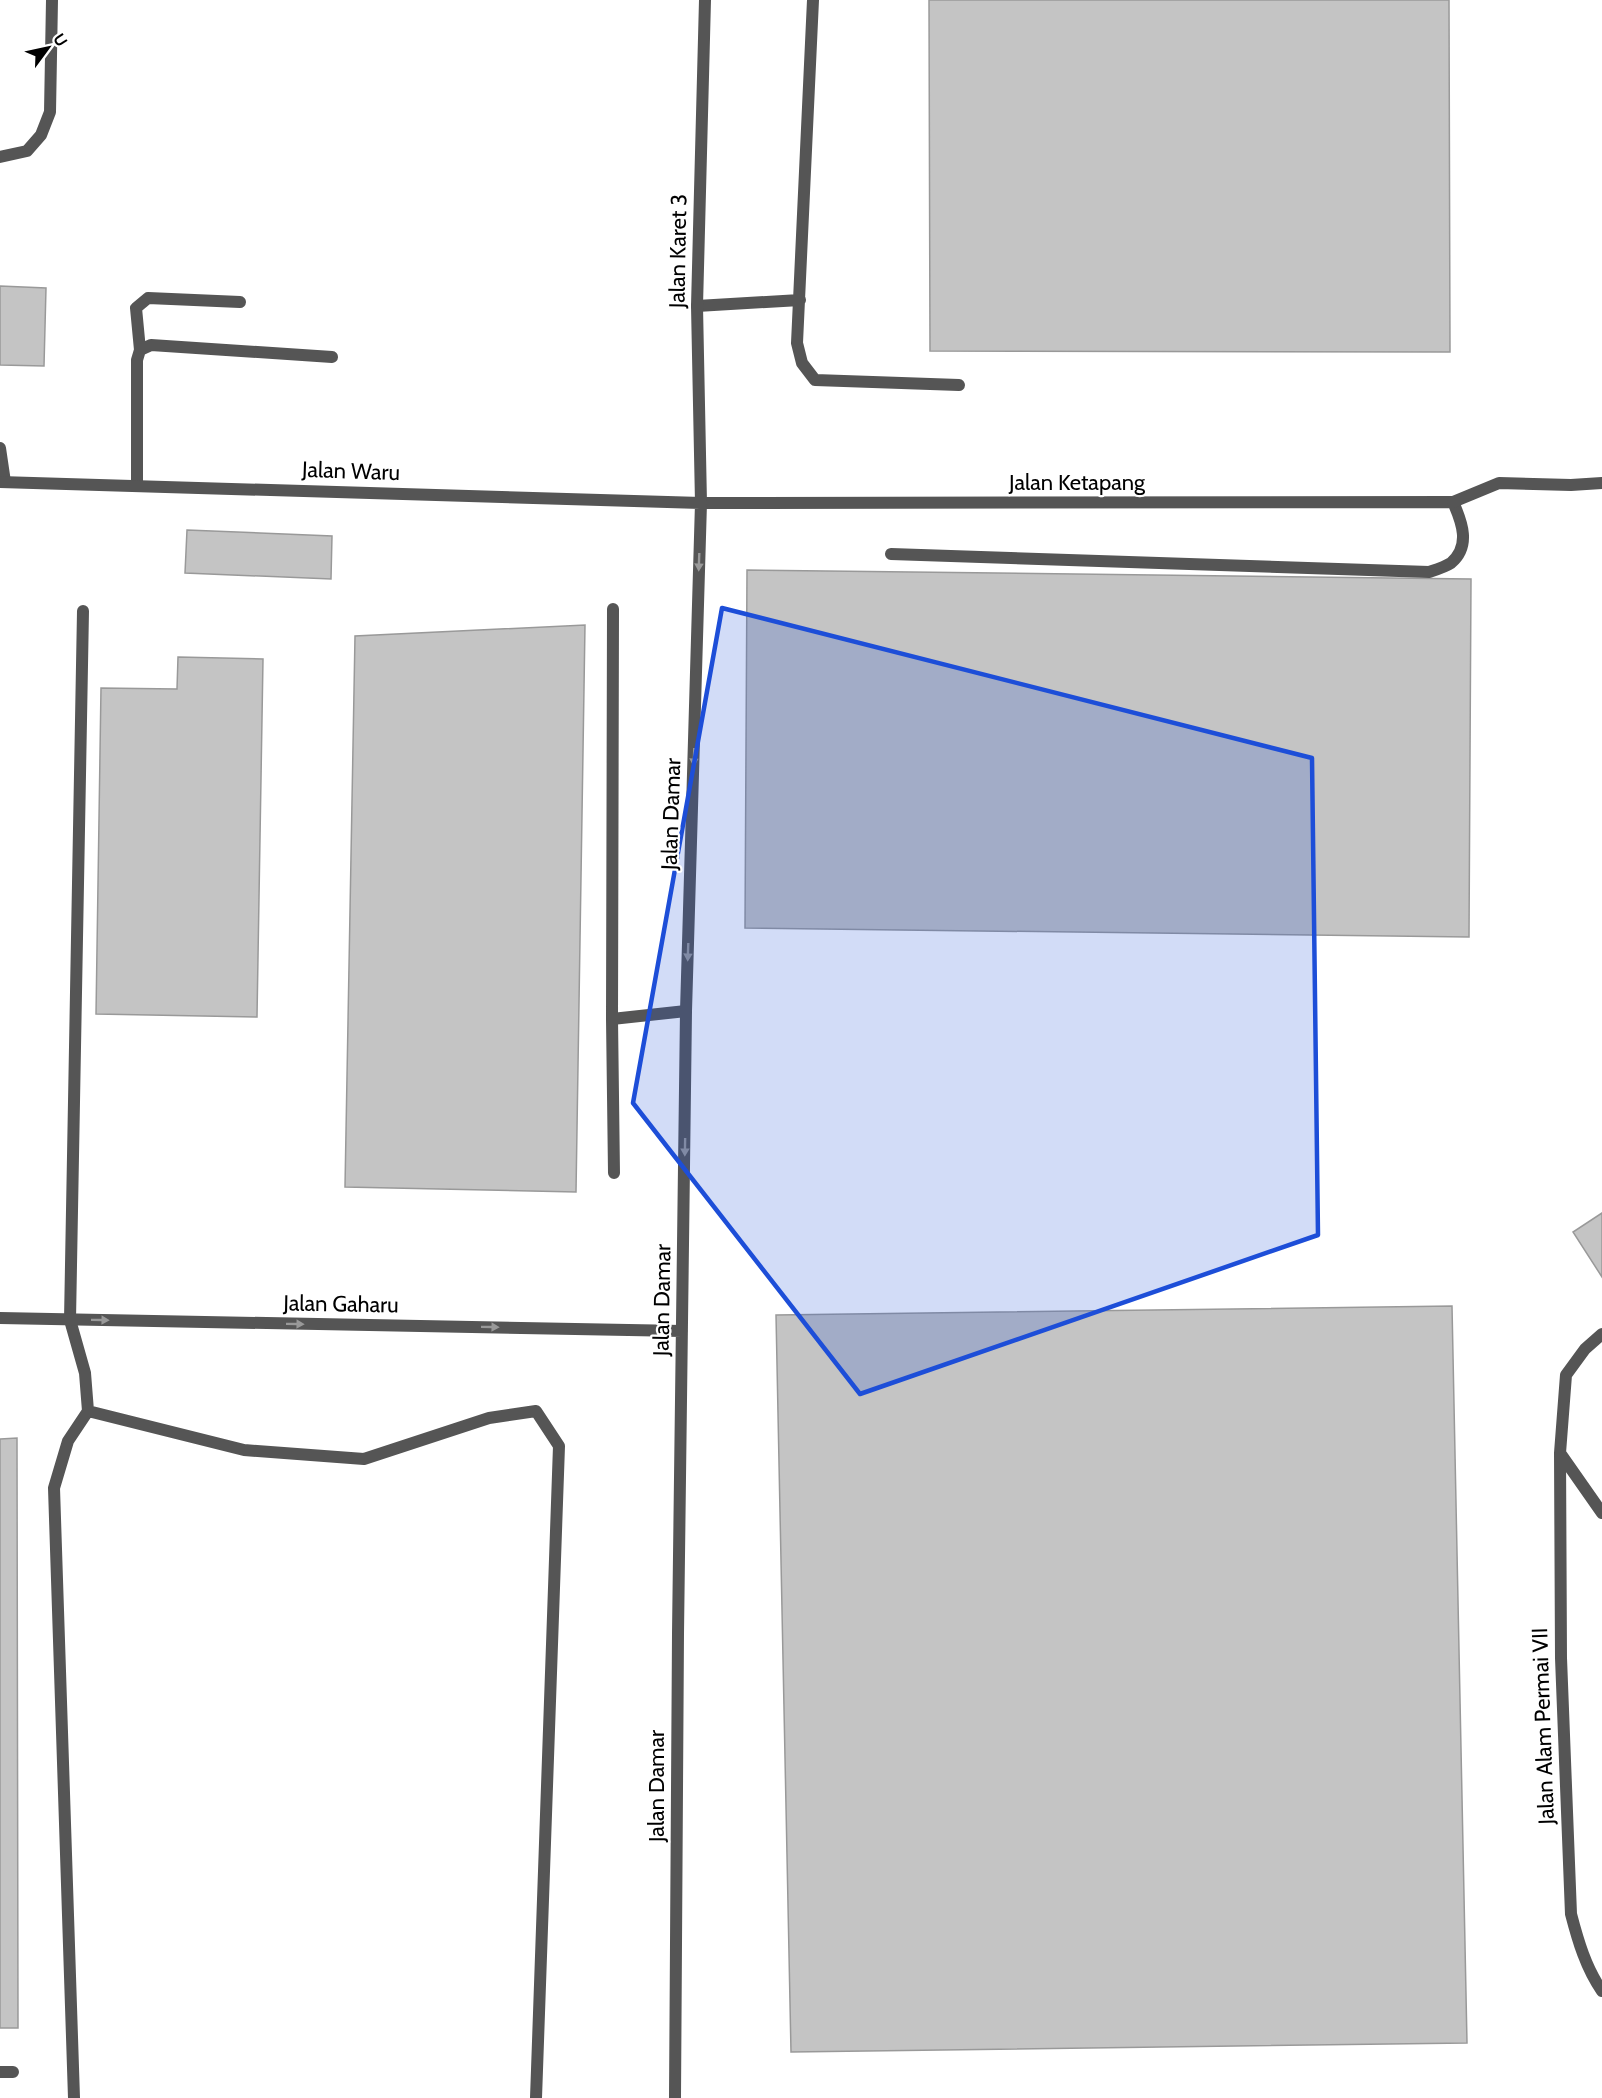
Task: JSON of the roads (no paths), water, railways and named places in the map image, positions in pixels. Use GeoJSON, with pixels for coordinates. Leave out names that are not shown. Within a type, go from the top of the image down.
{"type":"FeatureCollection","features":[{"type":"Feature","properties":{"kind":"street"},"geometry":{"type":"LineString","coordinates":[[0,157],[27,151],[41,135],[50,112],[52,0]]}},
{"type":"Feature","properties":{"kind":"street","name":"Jalan Karet 3"},"geometry":{"type":"LineString","coordinates":[[701,503],[697,306],[705,0]]}},
{"type":"Feature","properties":{"kind":"street"},"geometry":{"type":"LineString","coordinates":[[813,0],[797,342],[802,363],[815,380],[959,385]]}},
{"type":"Feature","properties":{"kind":"street"},"geometry":{"type":"LineString","coordinates":[[138,486],[137,360],[140,350],[136,308],[148,298],[240,302]]}},
{"type":"Feature","properties":{"kind":"street"},"geometry":{"type":"LineString","coordinates":[[697,306],[800,300]]}},
{"type":"Feature","properties":{"kind":"street"},"geometry":{"type":"LineString","coordinates":[[140,350],[152,345],[332,357]]}},
{"type":"Feature","properties":{"kind":"street"},"geometry":{"type":"LineString","coordinates":[[0,448],[3,482]]}},
{"type":"Feature","properties":{"kind":"street","name":"Jalan Waru"},"geometry":{"type":"LineString","coordinates":[[3,482],[701,503]]}},
{"type":"Feature","properties":{"kind":"street"},"geometry":{"type":"LineString","coordinates":[[891,554],[1429,572],[1450,563],[1463,547],[1463,525],[1453,502],[1499,483],[1571,485],[1602,483]]}},
{"type":"Feature","properties":{"kind":"street","name":"Jalan Ketapang"},"geometry":{"type":"LineString","coordinates":[[701,503],[1453,502]]}},
{"type":"Feature","properties":{"kind":"street","name":"Jalan Damar"},"geometry":{"type":"LineString","coordinates":[[675,2098],[677,1646],[686,1011],[701,503]]}},
{"type":"Feature","properties":{"kind":"street"},"geometry":{"type":"LineString","coordinates":[[613,609],[614,1173]]}},
{"type":"Feature","properties":{"kind":"street"},"geometry":{"type":"LineString","coordinates":[[74,2098],[54,1488],[68,1442],[88,1411],[85,1374],[70,1320],[83,611]]}},
{"type":"Feature","properties":{"kind":"street"},"geometry":{"type":"LineString","coordinates":[[612,1019],[686,1011]]}},
{"type":"Feature","properties":{"kind":"street","name":"Jalan Gaharu"},"geometry":{"type":"LineString","coordinates":[[0,1318],[682,1331]]}},
{"type":"Feature","properties":{"kind":"street","name":"Jalan Alam Permai VII"},"geometry":{"type":"LineString","coordinates":[[1602,1334],[1585,1349],[1566,1375],[1560,1453],[1561,1658],[1571,1914],[1579,1943],[1594,1980],[1602,1991]]}},
{"type":"Feature","properties":{"kind":"street"},"geometry":{"type":"LineString","coordinates":[[88,1411],[244,1450],[364,1459],[489,1418],[536,1411],[559,1446],[536,2098]]}},
{"type":"Feature","properties":{"kind":"street"},"geometry":{"type":"LineString","coordinates":[[1560,1453],[1602,1513]]}}]}
